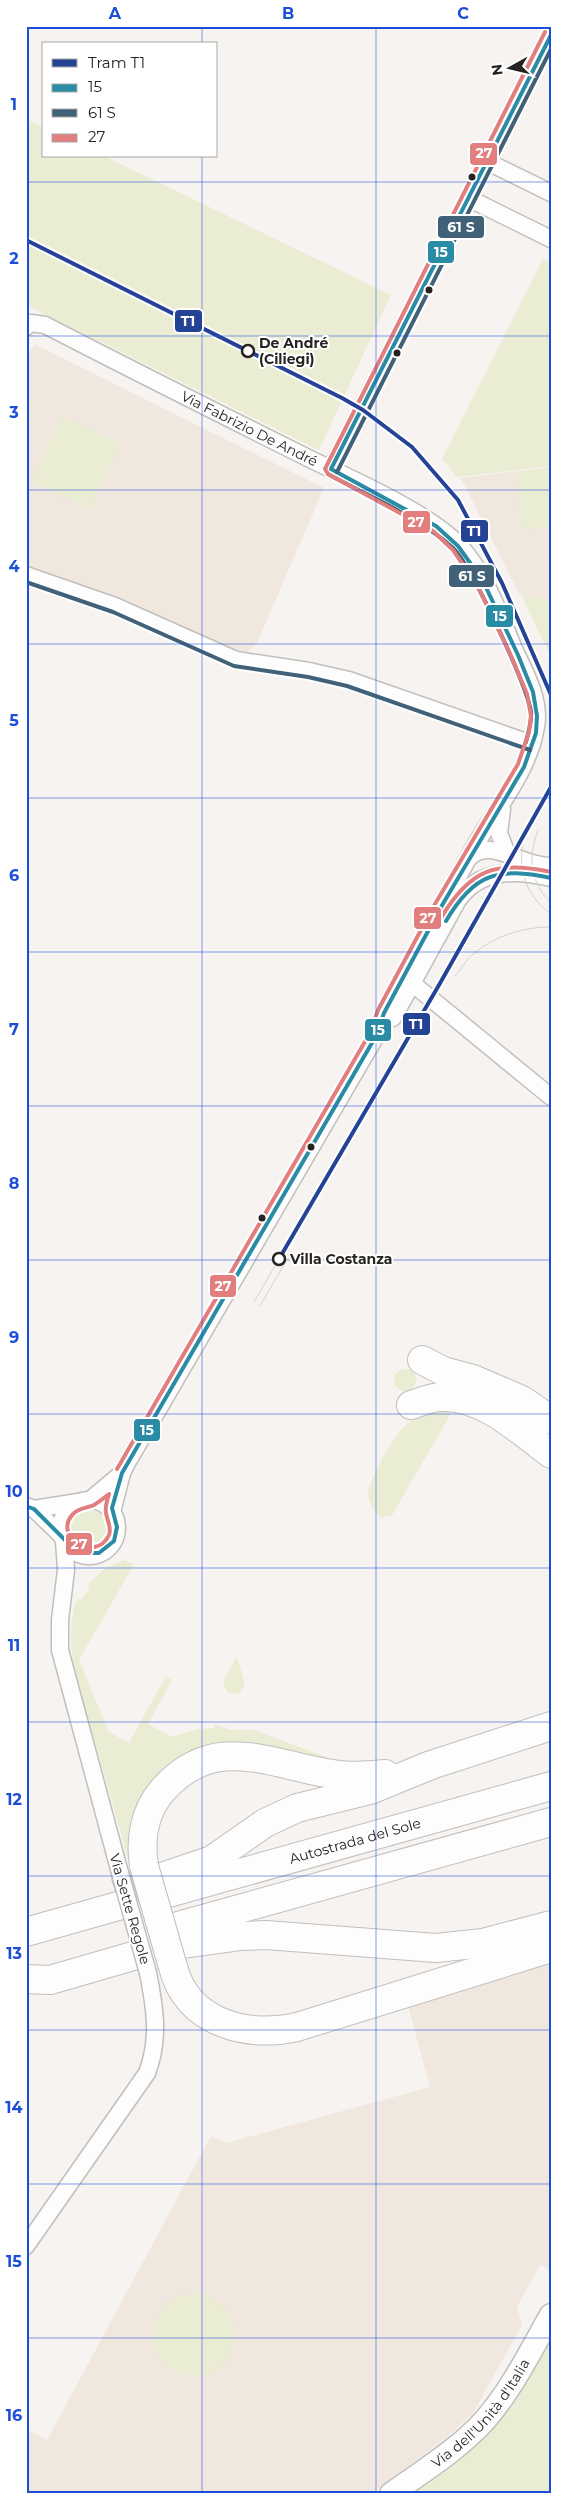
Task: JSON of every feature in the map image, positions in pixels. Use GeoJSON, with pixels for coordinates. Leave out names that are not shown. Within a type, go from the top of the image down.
{"type":"FeatureCollection","features":[{"type":"Feature","properties":{"kind":"highway"},"geometry":{"type":"LineString","coordinates":[[422,1360],[443,1371],[474,1379],[522,1400],[551,1420]]}},
{"type":"Feature","properties":{"kind":"highway"},"geometry":{"type":"LineString","coordinates":[[411,1405],[441,1397],[487,1408],[551,1454]]}},
{"type":"Feature","properties":{"kind":"highway"},"geometry":{"type":"LineString","coordinates":[[26,1924],[58,1909],[212,1860],[264,1823],[282,1814],[314,1803],[370,1790],[431,1765],[551,1726]]}},
{"type":"Feature","properties":{"kind":"highway"},"geometry":{"type":"LineString","coordinates":[[431,1765],[385,1774],[358,1776],[332,1774],[235,1755],[201,1761],[181,1772],[170,1781],[151,1807],[142,1839],[136,1885],[155,1952],[186,1993],[209,2016],[236,2028],[268,2032],[297,2027],[551,1948]]}},
{"type":"Feature","properties":{"kind":"highway","name":"Autostrada del Sole"},"geometry":{"type":"LineString","coordinates":[[26,1932],[136,1885],[551,1786]]}},
{"type":"Feature","properties":{"kind":"highway"},"geometry":{"type":"LineString","coordinates":[[26,1979],[50,1980],[155,1952],[551,1822]]}},
{"type":"Feature","properties":{"kind":"highway"},"geometry":{"type":"LineString","coordinates":[[26,1968],[155,1952],[241,1936],[266,1935],[436,1948],[483,1943],[551,1925]]}},
{"type":"Feature","properties":{"kind":"street"},"geometry":{"type":"LineString","coordinates":[[332,469],[403,332],[486,161],[551,35]]}},
{"type":"Feature","properties":{"kind":"street"},"geometry":{"type":"LineString","coordinates":[[486,161],[551,193]]}},
{"type":"Feature","properties":{"kind":"street"},"geometry":{"type":"LineString","coordinates":[[468,198],[551,239]]}},
{"type":"Feature","properties":{"kind":"street","name":"Via Fabrizio De André"},"geometry":{"type":"LineString","coordinates":[[26,327],[31,323],[44,326],[332,469],[436,526],[451,538],[468,557],[499,614],[533,695],[537,720],[532,744],[503,803]]}},
{"type":"Feature","properties":{"kind":"street"},"geometry":{"type":"LineString","coordinates":[[26,575],[115,606],[236,660],[309,671],[349,680],[532,744]]}},
{"type":"Feature","properties":{"kind":"street"},"geometry":{"type":"LineString","coordinates":[[503,803],[498,823],[498,833],[507,854]]}},
{"type":"Feature","properties":{"kind":"street"},"geometry":{"type":"LineString","coordinates":[[112,1512],[122,1473],[376,1036],[384,1013],[467,861],[503,803]]}},
{"type":"Feature","properties":{"kind":"street"},"geometry":{"type":"LineString","coordinates":[[467,861],[480,850],[497,850],[528,863],[551,866]]}},
{"type":"Feature","properties":{"kind":"street"},"geometry":{"type":"LineString","coordinates":[[376,1036],[392,1020],[458,900],[471,886],[496,874],[522,872],[551,878]]}},
{"type":"Feature","properties":{"kind":"street"},"geometry":{"type":"LineString","coordinates":[[413,984],[551,1097]]}},
{"type":"Feature","properties":{"kind":"street","name":"Via Sette Regole"},"geometry":{"type":"LineString","coordinates":[[122,1473],[65,1514],[62,1525],[66,1570],[60,1620],[61,1656],[136,1885]]}},
{"type":"Feature","properties":{"kind":"street"},"geometry":{"type":"LineString","coordinates":[[84,1501],[104,1504],[112,1512],[117,1525],[116,1535],[110,1546],[101,1553],[92,1555],[78,1553],[30,1508],[84,1501]]}},
{"type":"Feature","properties":{"kind":"street","name":"Via Sette Regole"},"geometry":{"type":"LineString","coordinates":[[26,2246],[147,2073],[154,2052],[156,2026],[155,1952]]}},
{"type":"Feature","properties":{"kind":"street","name":"Via dell'Unità d'Italia"},"geometry":{"type":"LineString","coordinates":[[391,2494],[441,2458],[484,2420],[510,2386],[551,2315]]}},
{"type":"Feature","properties":{"kind":"shaded area"},"geometry":{"type":"Polygon","coordinates":[[[34,344],[324,488],[257,643],[241,657],[26,569],[26,360],[34,344]]]}},
{"type":"Feature","properties":{"kind":"shaded area"},"geometry":{"type":"Polygon","coordinates":[[[551,467],[551,602],[518,592],[461,478],[551,467]]]}},
{"type":"Feature","properties":{"kind":"shaded area"},"geometry":{"type":"Polygon","coordinates":[[[551,1959],[551,2267],[549,2269],[540,2265],[517,2307],[522,2325],[473,2413],[447,2437],[370,2494],[26,2494],[26,2429],[47,2440],[211,2136],[227,2143],[430,2087],[408,2006],[551,1959]]]}},
{"type":"Feature","properties":{"kind":"green space"},"geometry":{"type":"Polygon","coordinates":[[[26,119],[42,126],[42,158],[108,158],[391,295],[319,450],[26,305],[26,119]]]}},
{"type":"Feature","properties":{"kind":"green space"},"geometry":{"type":"Polygon","coordinates":[[[543,259],[551,263],[551,466],[457,477],[442,459],[543,259]]]}},
{"type":"Feature","properties":{"kind":"green space"},"geometry":{"type":"Polygon","coordinates":[[[62,416],[121,444],[90,509],[31,481],[62,416]]]}},
{"type":"Feature","properties":{"kind":"green space"},"geometry":{"type":"Polygon","coordinates":[[[551,468],[551,527],[521,529],[517,471],[551,468]]]}},
{"type":"Feature","properties":{"kind":"green space"},"geometry":{"type":"Polygon","coordinates":[[[520,593],[551,602],[551,657],[520,593]]]}},
{"type":"Feature","properties":{"kind":"green space"},"geometry":{"type":"Polygon","coordinates":[[[405,1369],[413,1372],[416,1380],[413,1388],[405,1391],[397,1388],[394,1380],[397,1372],[405,1369]]]}},
{"type":"Feature","properties":{"kind":"green space"},"geometry":{"type":"Polygon","coordinates":[[[432,1410],[453,1410],[391,1517],[387,1515],[382,1519],[371,1506],[368,1496],[377,1469],[403,1428],[414,1419],[432,1410]]]}},
{"type":"Feature","properties":{"kind":"green space"},"geometry":{"type":"Polygon","coordinates":[[[88,1510],[95,1511],[101,1515],[105,1521],[105,1535],[101,1541],[95,1545],[88,1546],[81,1545],[75,1541],[71,1535],[70,1528],[71,1521],[75,1515],[81,1511],[88,1510]]]}},
{"type":"Feature","properties":{"kind":"green space"},"geometry":{"type":"Polygon","coordinates":[[[124,1560],[134,1564],[79,1660],[109,1732],[129,1743],[166,1676],[172,1680],[148,1724],[172,1737],[197,1729],[214,1728],[215,1724],[230,1730],[254,1730],[340,1762],[195,1753],[131,1868],[74,1670],[71,1643],[71,1625],[77,1598],[81,1600],[90,1587],[88,1584],[107,1567],[124,1560]]]}},
{"type":"Feature","properties":{"kind":"green space"},"geometry":{"type":"Polygon","coordinates":[[[237,1656],[245,1685],[239,1693],[232,1694],[226,1691],[223,1681],[237,1656]]]}},
{"type":"Feature","properties":{"kind":"green space"},"geometry":{"type":"Polygon","coordinates":[[[194,2294],[210,2297],[223,2306],[232,2319],[235,2335],[232,2351],[223,2364],[210,2373],[194,2376],[178,2373],[165,2364],[156,2351],[153,2335],[156,2319],[165,2306],[178,2297],[194,2294]]]}},
{"type":"Feature","properties":{"kind":"green space"},"geometry":{"type":"Polygon","coordinates":[[[551,2315],[551,2494],[391,2494],[457,2445],[551,2315]]]}},
{"type":"Feature","properties":{"kind":"tunnel"},"geometry":{"type":"LineString","coordinates":[[115,1892],[156,1879]]}},
{"type":"Feature","properties":{"kind":"tram line","name":"T1"},"geometry":{"type":"LineString","coordinates":[[26,240],[342,398],[363,410],[412,447],[458,500],[502,583],[551,695]]}},
{"type":"Feature","properties":{"kind":"tram line","name":"T1"},"geometry":{"type":"LineString","coordinates":[[279,1259],[439,985],[551,787]]}},
{"type":"Feature","properties":{"kind":"tram line"},"geometry":{"type":"LineString","coordinates":[[538,830],[533,850],[532,868],[538,886],[551,903]]}},
{"type":"Feature","properties":{"kind":"tram line"},"geometry":{"type":"LineString","coordinates":[[527,831],[521,854],[524,877],[534,897],[551,914]]}},
{"type":"Feature","properties":{"kind":"tram line"},"geometry":{"type":"LineString","coordinates":[[455,976],[469,958],[487,944],[518,931],[551,927]]}},
{"type":"Feature","properties":{"kind":"tram line"},"geometry":{"type":"LineString","coordinates":[[254,1302],[279,1259]]}},
{"type":"Feature","properties":{"kind":"tram line"},"geometry":{"type":"LineString","coordinates":[[260,1306],[285,1263]]}},
{"type":"Feature","properties":{"kind":"transit line","name":"27"},"geometry":{"type":"LineString","coordinates":[[117,1469],[370,1033],[378,1010],[435,904],[518,764],[529,732],[531,716],[527,694],[512,658],[477,585],[453,550],[433,531],[328,474],[325,469],[545,32]]}},
{"type":"Feature","properties":{"kind":"transit line","name":"15"},"geometry":{"type":"LineString","coordinates":[[331,469],[551,35]]}},
{"type":"Feature","properties":{"kind":"transit line"},"geometry":{"type":"LineString","coordinates":[[337,472],[551,49]]}},
{"type":"Feature","properties":{"kind":"transit line","name":"15"},"geometry":{"type":"LineString","coordinates":[[26,1506],[34,1509],[78,1553],[99,1553],[114,1541],[117,1527],[112,1508],[122,1473],[376,1036],[384,1013],[441,907],[524,767],[536,733],[537,716],[533,692],[518,655],[483,581],[458,546],[436,526],[331,469]]}},
{"type":"Feature","properties":{"kind":"transit line"},"geometry":{"type":"LineString","coordinates":[[328,474],[409,517],[453,548],[485,601],[528,698],[531,716],[526,742]]}},
{"type":"Feature","properties":{"kind":"transit line"},"geometry":{"type":"LineString","coordinates":[[26,582],[113,612],[234,666],[308,677],[347,686],[530,750]]}},
{"type":"Feature","properties":{"kind":"transit line","name":"27"},"geometry":{"type":"LineString","coordinates":[[441,918],[463,888],[486,872],[500,868],[515,867],[551,872]]}},
{"type":"Feature","properties":{"kind":"transit line","name":"15"},"geometry":{"type":"LineString","coordinates":[[446,921],[467,892],[489,877],[516,873],[551,878]]}},
{"type":"Feature","properties":{"kind":"transit line","name":"27"},"geometry":{"type":"LineString","coordinates":[[109,1494],[106,1504],[110,1527],[109,1535],[103,1543],[95,1547],[86,1547],[78,1544],[71,1538],[68,1531],[68,1522],[75,1512],[94,1505],[109,1494]]}},
{"type":"Feature","properties":{"kind":"place","name":"De André (Ciliegi)"},"geometry":{"type":"Point","coordinates":[248,351]}},
{"type":"Feature","properties":{"kind":"place","name":"Villa Costanza"},"geometry":{"type":"Point","coordinates":[279,1259]}}]}
